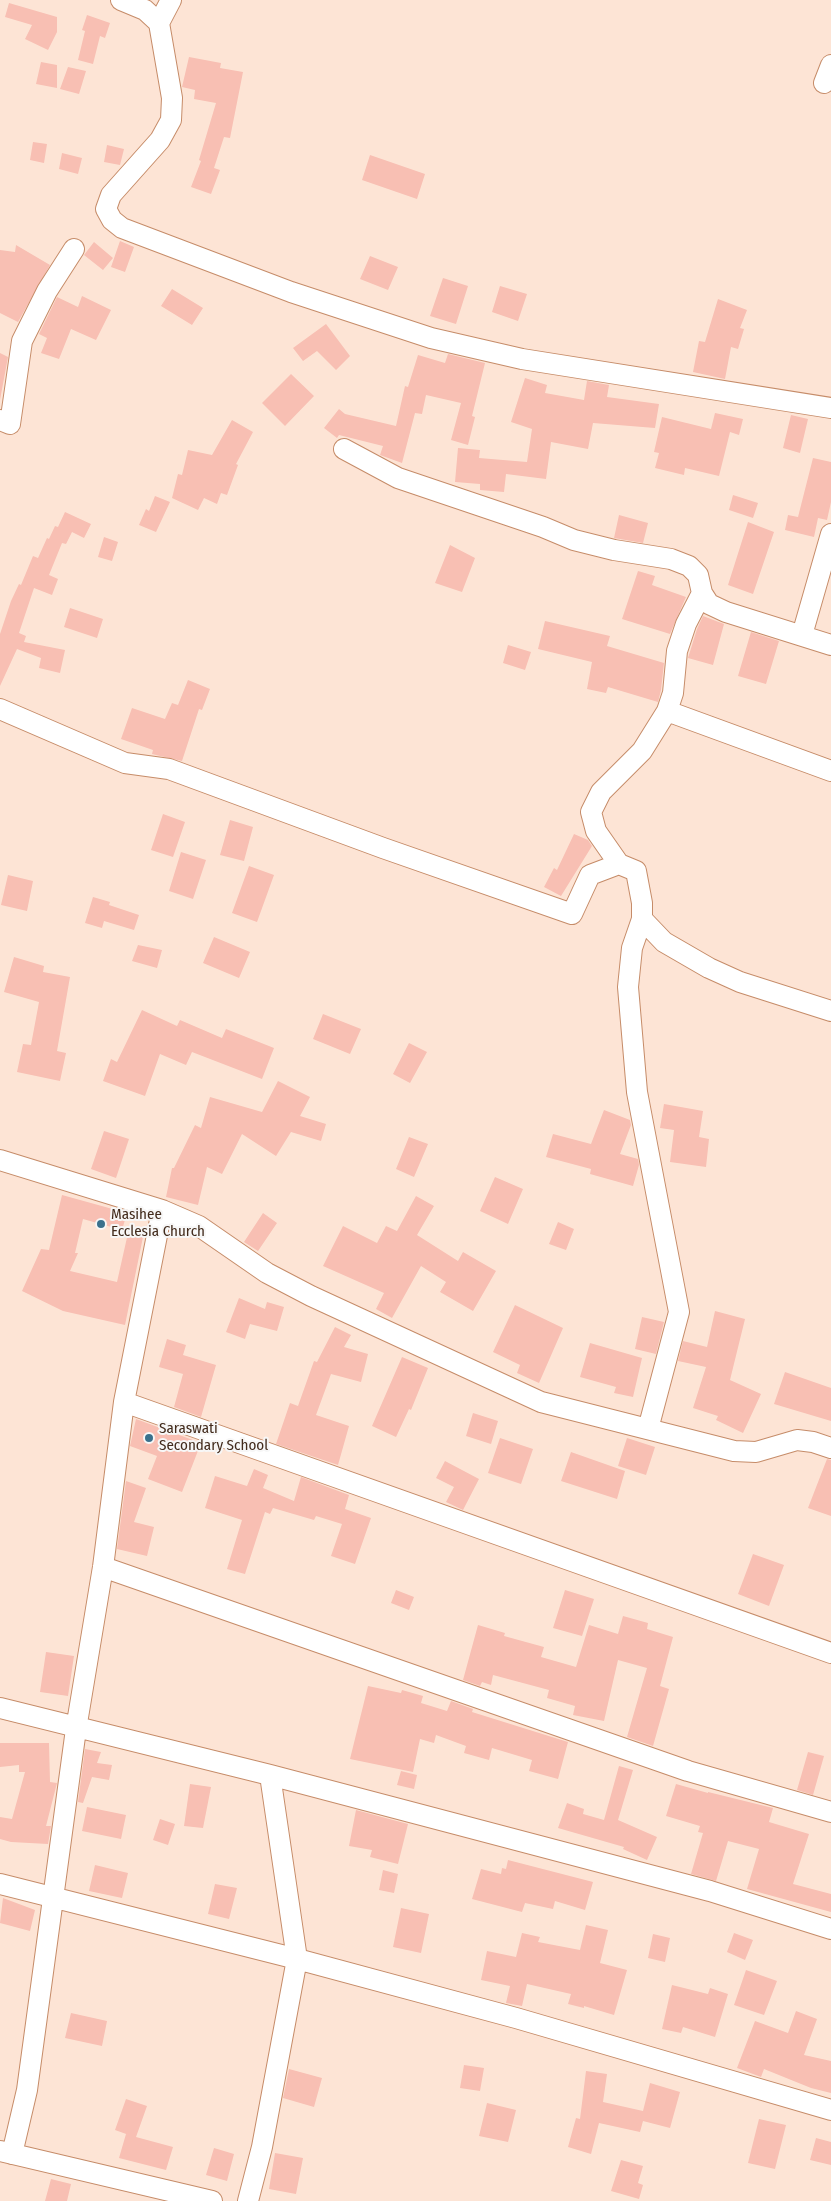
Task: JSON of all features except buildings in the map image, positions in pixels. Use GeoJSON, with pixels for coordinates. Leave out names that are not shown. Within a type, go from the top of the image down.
{"type":"FeatureCollection","features":[{"type":"Feature","properties":{"kind":"street"},"geometry":{"type":"LineString","coordinates":[[121,0],[145,10],[158,24],[172,98],[171,120],[160,140],[110,195],[106,209],[112,220],[122,228],[291,292],[431,338],[522,359],[698,385],[831,408]]}},
{"type":"Feature","properties":{"kind":"street"},"geometry":{"type":"LineString","coordinates":[[158,24],[171,0]]}},
{"type":"Feature","properties":{"kind":"street"},"geometry":{"type":"LineString","coordinates":[[0,420],[10,424],[22,341],[47,291],[74,249]]}},
{"type":"Feature","properties":{"kind":"street"},"geometry":{"type":"LineString","coordinates":[[344,449],[398,478],[543,527],[574,540],[614,550],[671,559],[690,566],[698,575],[702,593],[708,604],[726,612],[831,645]]}},
{"type":"Feature","properties":{"kind":"street"},"geometry":{"type":"LineString","coordinates":[[802,635],[831,534]]}},
{"type":"Feature","properties":{"kind":"street"},"geometry":{"type":"LineString","coordinates":[[648,1429],[679,1312],[637,1092],[628,987],[632,948],[642,919],[642,903],[636,871],[618,864],[596,831],[591,812],[601,792],[642,751],[667,712],[673,693],[677,651],[686,624],[702,593]]}},
{"type":"Feature","properties":{"kind":"street"},"geometry":{"type":"LineString","coordinates":[[0,709],[125,763],[169,769],[392,851],[572,914],[590,875],[618,864]]}},
{"type":"Feature","properties":{"kind":"street"},"geometry":{"type":"LineString","coordinates":[[667,712],[831,771]]}},
{"type":"Feature","properties":{"kind":"street"},"geometry":{"type":"LineString","coordinates":[[642,919],[664,942],[709,968],[740,982],[831,1012]]}},
{"type":"Feature","properties":{"kind":"street"},"geometry":{"type":"LineString","coordinates":[[0,1160],[162,1210],[199,1226],[267,1273],[312,1296],[541,1402],[734,1451],[756,1452],[797,1440],[813,1442],[831,1448]]}},
{"type":"Feature","properties":{"kind":"street"},"geometry":{"type":"LineString","coordinates":[[162,1210],[124,1402],[103,1567],[76,1729],[55,1897],[26,2090],[6,2152],[212,2201]]}},
{"type":"Feature","properties":{"kind":"street"},"geometry":{"type":"LineString","coordinates":[[124,1402],[831,1653]]}},
{"type":"Feature","properties":{"kind":"street"},"geometry":{"type":"LineString","coordinates":[[103,1567],[688,1770],[831,1812]]}},
{"type":"Feature","properties":{"kind":"street"},"geometry":{"type":"LineString","coordinates":[[0,1708],[76,1729],[270,1775],[710,1890],[831,1929]]}},
{"type":"Feature","properties":{"kind":"street"},"geometry":{"type":"LineString","coordinates":[[248,2201],[262,2147],[297,1959],[270,1775]]}},
{"type":"Feature","properties":{"kind":"street"},"geometry":{"type":"LineString","coordinates":[[0,1884],[297,1959],[516,2018],[831,2110]]}},
{"type":"Feature","properties":{"kind":"place","name":"Masihee Ecclesia Church"},"geometry":{"type":"Point","coordinates":[101,1224]}},
{"type":"Feature","properties":{"kind":"place","name":"Saraswati Secondary School"},"geometry":{"type":"Point","coordinates":[149,1438]}}]}
